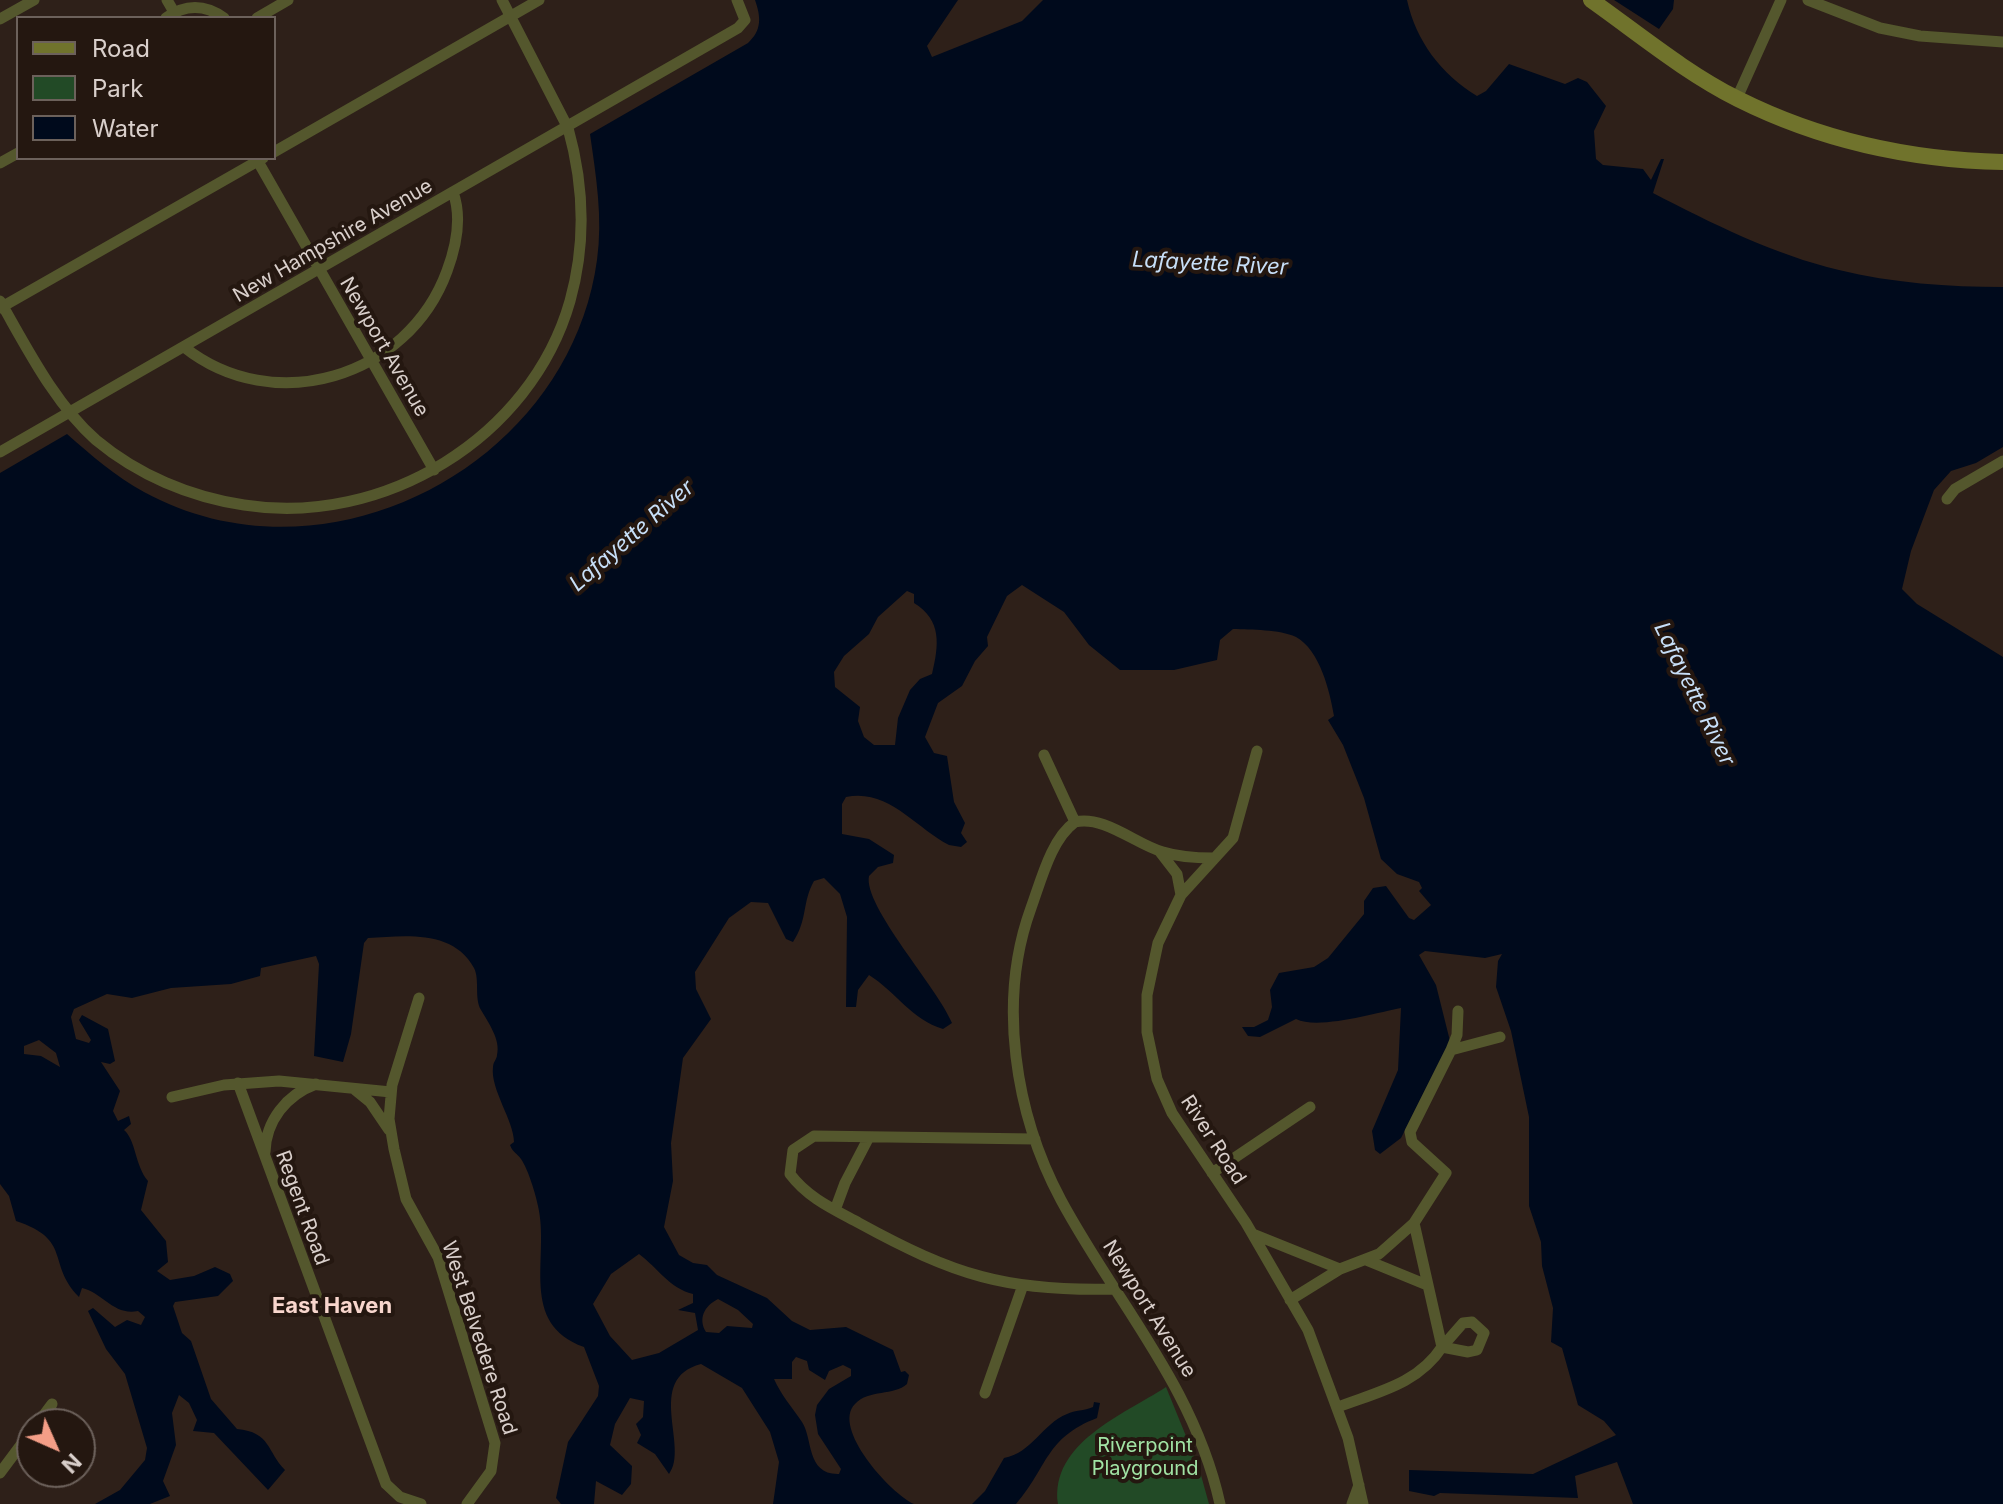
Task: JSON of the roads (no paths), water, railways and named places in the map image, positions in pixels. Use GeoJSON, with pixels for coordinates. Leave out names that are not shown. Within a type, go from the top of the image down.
{"type":"FeatureCollection","features":[{"type":"Feature","properties":{"kind":"main road"},"geometry":{"type":"LineString","coordinates":[[1591,0],[1698,76],[1737,98],[1799,126],[1849,143],[1900,154],[2003,162]]}},
{"type":"Feature","properties":{"kind":"street"},"geometry":{"type":"LineString","coordinates":[[0,19],[34,0]]}},
{"type":"Feature","properties":{"kind":"street"},"geometry":{"type":"LineString","coordinates":[[167,0],[170,15],[203,8],[220,16]]}},
{"type":"Feature","properties":{"kind":"street"},"geometry":{"type":"LineString","coordinates":[[260,16],[288,0]]}},
{"type":"Feature","properties":{"kind":"street"},"geometry":{"type":"LineString","coordinates":[[257,160],[1,305],[69,413],[98,442],[145,473],[195,494],[255,507],[304,509],[358,501],[434,470],[462,452],[503,415],[537,371],[561,327],[575,279],[581,217],[580,179],[568,128],[502,0]]}},
{"type":"Feature","properties":{"kind":"street"},"geometry":{"type":"LineString","coordinates":[[276,151],[539,0]]}},
{"type":"Feature","properties":{"kind":"street","name":"New Hampshire Avenue"},"geometry":{"type":"LineString","coordinates":[[0,452],[568,128],[742,25],[745,15],[737,0]]}},
{"type":"Feature","properties":{"kind":"street"},"geometry":{"type":"LineString","coordinates":[[1737,98],[1781,0]]}},
{"type":"Feature","properties":{"kind":"street"},"geometry":{"type":"LineString","coordinates":[[1808,0],[1880,28],[1920,36],[2003,42]]}},
{"type":"Feature","properties":{"kind":"street","name":"Newport Avenue"},"geometry":{"type":"LineString","coordinates":[[260,160],[434,470]]}},
{"type":"Feature","properties":{"kind":"street"},"geometry":{"type":"LineString","coordinates":[[184,347],[227,373],[274,384],[323,380],[371,362],[410,332],[438,292],[456,238],[457,210],[453,192]]}},
{"type":"Feature","properties":{"kind":"street"},"geometry":{"type":"LineString","coordinates":[[1947,499],[1955,489],[2003,461]]}},
{"type":"Feature","properties":{"kind":"street","name":"River Road"},"geometry":{"type":"LineString","coordinates":[[1257,751],[1238,828],[1227,847],[1213,858],[1181,895],[1170,913],[1152,962],[1147,1032],[1165,1098],[1252,1234],[1308,1330],[1338,1407],[1363,1504]]}},
{"type":"Feature","properties":{"kind":"street"},"geometry":{"type":"LineString","coordinates":[[1044,755],[1075,822],[1085,821],[1113,830],[1160,852],[1213,858]]}},
{"type":"Feature","properties":{"kind":"street","name":"Newport Avenue"},"geometry":{"type":"LineString","coordinates":[[1075,822],[1063,835],[1045,870],[1023,933],[1013,1012],[1016,1051],[1035,1139],[1063,1204],[1152,1341],[1184,1400],[1211,1468],[1220,1504]]}},
{"type":"Feature","properties":{"kind":"street"},"geometry":{"type":"LineString","coordinates":[[1160,852],[1177,874],[1181,895]]}},
{"type":"Feature","properties":{"kind":"street","name":"West Belvedere Road"},"geometry":{"type":"LineString","coordinates":[[419,998],[391,1092],[391,1134],[406,1199],[438,1257],[495,1443],[491,1471],[467,1504]]}},
{"type":"Feature","properties":{"kind":"street"},"geometry":{"type":"LineString","coordinates":[[1290,1300],[1340,1269],[1366,1260],[1392,1245],[1414,1223],[1446,1173],[1412,1142],[1410,1132],[1457,1035],[1458,1011]]}},
{"type":"Feature","properties":{"kind":"street"},"geometry":{"type":"LineString","coordinates":[[1451,1050],[1500,1037]]}},
{"type":"Feature","properties":{"kind":"street"},"geometry":{"type":"LineString","coordinates":[[172,1097],[238,1083],[320,1083],[391,1092]]}},
{"type":"Feature","properties":{"kind":"street","name":"Regent Road"},"geometry":{"type":"LineString","coordinates":[[238,1083],[386,1484]]}},
{"type":"Feature","properties":{"kind":"street"},"geometry":{"type":"LineString","coordinates":[[265,1156],[266,1139],[276,1115],[295,1094],[320,1083]]}},
{"type":"Feature","properties":{"kind":"street","name":"West Belvedere Road"},"geometry":{"type":"LineString","coordinates":[[351,1087],[370,1102],[391,1134]]}},
{"type":"Feature","properties":{"kind":"street"},"geometry":{"type":"LineString","coordinates":[[1212,1173],[1310,1107]]}},
{"type":"Feature","properties":{"kind":"street"},"geometry":{"type":"LineString","coordinates":[[1035,1139],[814,1136],[793,1150],[790,1174],[807,1194],[946,1268],[1023,1285],[1116,1289]]}},
{"type":"Feature","properties":{"kind":"street"},"geometry":{"type":"LineString","coordinates":[[835,1210],[853,1165],[869,1137]]}},
{"type":"Feature","properties":{"kind":"street"},"geometry":{"type":"LineString","coordinates":[[1338,1407],[1409,1380],[1431,1364],[1442,1347],[1414,1223]]}},
{"type":"Feature","properties":{"kind":"street"},"geometry":{"type":"LineString","coordinates":[[1252,1234],[1340,1269]]}},
{"type":"Feature","properties":{"kind":"street"},"geometry":{"type":"LineString","coordinates":[[1366,1260],[1427,1285]]}},
{"type":"Feature","properties":{"kind":"street"},"geometry":{"type":"LineString","coordinates":[[985,1393],[1023,1285]]}},
{"type":"Feature","properties":{"kind":"street"},"geometry":{"type":"LineString","coordinates":[[49,1408],[52,1404]]}},
{"type":"Feature","properties":{"kind":"street"},"geometry":{"type":"LineString","coordinates":[[0,1473],[16,1452]]}},
{"type":"Feature","properties":{"kind":"street"},"geometry":{"type":"LineString","coordinates":[[386,1484],[387,1504]]}},
{"type":"Feature","properties":{"kind":"street"},"geometry":{"type":"LineString","coordinates":[[386,1484],[400,1497],[421,1504]]}},
{"type":"Feature","properties":{"kind":"street"},"geometry":{"type":"LineString","coordinates":[[1352,1504],[1359,1484]]}},
{"type":"Feature","properties":{"kind":"water","name":"Lafayette River"},"geometry":{"type":"Polygon","coordinates":[[[755,0],[958,0],[927,46],[932,57],[1022,21],[1043,0],[1407,0],[1417,29],[1432,55],[1441,67],[1477,96],[1486,91],[1509,64],[1565,84],[1578,78],[1587,82],[1606,106],[1594,131],[1596,159],[1603,165],[1643,169],[1651,180],[1661,159],[1664,159],[1653,193],[1698,216],[1767,247],[1839,270],[1921,283],[2003,287],[2003,447],[1976,463],[1951,471],[1934,490],[1911,551],[1902,589],[1917,604],[2003,657],[2003,1504],[1633,1504],[1617,1462],[1575,1476],[1578,1498],[1440,1493],[1434,1496],[1409,1491],[1409,1470],[1533,1474],[1616,1435],[1604,1421],[1578,1405],[1562,1348],[1551,1342],[1553,1308],[1542,1266],[1541,1242],[1529,1206],[1529,1117],[1511,1031],[1496,987],[1498,961],[1502,954],[1485,958],[1425,951],[1419,955],[1436,985],[1450,1041],[1401,1138],[1380,1154],[1375,1150],[1372,1131],[1398,1070],[1401,1008],[1332,1022],[1296,1019],[1260,1037],[1248,1036],[1242,1027],[1254,1027],[1268,1020],[1272,1007],[1270,990],[1279,973],[1314,967],[1328,958],[1364,914],[1364,901],[1373,888],[1386,886],[1409,918],[1414,920],[1431,905],[1419,891],[1422,888],[1419,882],[1397,874],[1381,859],[1364,798],[1343,745],[1328,720],[1334,716],[1330,695],[1312,651],[1289,634],[1233,629],[1220,640],[1217,660],[1174,670],[1120,670],[1089,645],[1064,612],[1022,585],[1007,596],[987,637],[988,646],[975,661],[962,686],[938,703],[925,737],[934,753],[947,756],[954,802],[965,823],[961,833],[967,842],[961,847],[949,845],[901,811],[875,798],[846,797],[842,804],[842,834],[869,839],[894,855],[893,863],[878,867],[869,876],[870,889],[877,907],[952,1023],[943,1029],[932,1025],[869,975],[858,990],[856,1007],[846,1007],[847,917],[840,894],[824,878],[814,881],[793,942],[786,939],[768,903],[751,902],[729,918],[695,972],[696,989],[711,1019],[683,1058],[671,1143],[673,1181],[664,1227],[679,1255],[693,1263],[707,1265],[717,1275],[767,1298],[792,1321],[810,1330],[846,1327],[893,1350],[901,1372],[909,1375],[907,1384],[861,1399],[850,1415],[851,1428],[857,1444],[879,1474],[914,1504],[773,1504],[779,1462],[770,1432],[742,1388],[701,1364],[684,1372],[675,1384],[671,1398],[675,1448],[669,1474],[655,1454],[637,1443],[641,1435],[636,1424],[643,1417],[644,1401],[630,1398],[615,1424],[610,1445],[632,1466],[631,1484],[622,1495],[596,1481],[594,1504],[561,1504],[556,1498],[568,1442],[598,1396],[599,1386],[584,1347],[564,1336],[551,1322],[544,1306],[538,1206],[526,1169],[510,1145],[514,1142],[513,1134],[493,1076],[497,1043],[479,1005],[474,968],[465,955],[454,947],[441,941],[412,936],[368,938],[364,943],[351,1034],[343,1062],[314,1056],[319,964],[316,956],[261,968],[260,976],[231,984],[171,988],[132,998],[107,994],[74,1009],[71,1017],[76,1039],[89,1043],[91,1040],[79,1020],[82,1015],[108,1029],[115,1061],[110,1064],[101,1062],[120,1091],[113,1111],[118,1121],[129,1116],[131,1124],[124,1130],[148,1181],[141,1210],[166,1241],[168,1262],[157,1271],[170,1280],[194,1276],[215,1267],[230,1274],[233,1281],[218,1296],[175,1302],[173,1306],[182,1333],[191,1341],[211,1399],[237,1429],[256,1434],[262,1439],[285,1470],[268,1490],[214,1433],[193,1431],[197,1420],[189,1403],[179,1395],[172,1413],[176,1445],[163,1481],[170,1496],[150,1504],[95,1504],[120,1490],[145,1460],[147,1448],[125,1374],[106,1349],[88,1311],[93,1308],[115,1327],[127,1320],[141,1325],[145,1317],[138,1311],[115,1307],[82,1288],[79,1297],[69,1285],[52,1244],[34,1228],[16,1221],[9,1196],[0,1184],[0,473],[67,434],[114,473],[144,492],[215,519],[288,527],[360,517],[429,490],[490,450],[540,397],[577,333],[599,244],[598,197],[590,134],[748,43],[758,28],[755,0]],[[907,591],[878,617],[869,634],[844,656],[834,672],[835,687],[860,707],[858,721],[864,737],[874,745],[895,745],[898,718],[910,690],[920,679],[932,674],[936,634],[930,617],[914,603],[914,594],[907,591]],[[39,1040],[24,1046],[24,1054],[41,1056],[60,1067],[56,1053],[39,1040]],[[639,1254],[611,1274],[593,1304],[610,1336],[632,1360],[659,1353],[698,1330],[695,1313],[678,1310],[693,1303],[693,1294],[670,1282],[639,1254]],[[718,1299],[709,1305],[703,1318],[706,1332],[719,1333],[727,1326],[752,1328],[753,1324],[738,1310],[718,1299]],[[796,1357],[792,1362],[792,1379],[774,1379],[802,1422],[816,1462],[828,1473],[839,1474],[841,1469],[818,1434],[815,1415],[817,1405],[829,1389],[851,1376],[851,1369],[843,1365],[829,1371],[825,1380],[809,1370],[807,1361],[796,1357]]]}},
{"type":"Feature","properties":{"kind":"water"},"geometry":{"type":"Polygon","coordinates":[[[1614,0],[1674,0],[1673,9],[1659,29],[1614,0]]]}},
{"type":"Feature","properties":{"kind":"water"},"geometry":{"type":"Polygon","coordinates":[[[1094,1402],[1100,1403],[1097,1418],[1080,1426],[1057,1444],[1016,1504],[972,1504],[985,1491],[1004,1458],[1030,1445],[1058,1419],[1093,1407],[1094,1402]]]}},
{"type":"Feature","properties":{"kind":"district","name":"East Haven"},"geometry":{"type":"Point","coordinates":[332,1306]}},
{"type":"Feature","properties":{"kind":"park label","name":"Riverpoint Playground"},"geometry":{"type":"Point","coordinates":[1145,1458]}}]}
